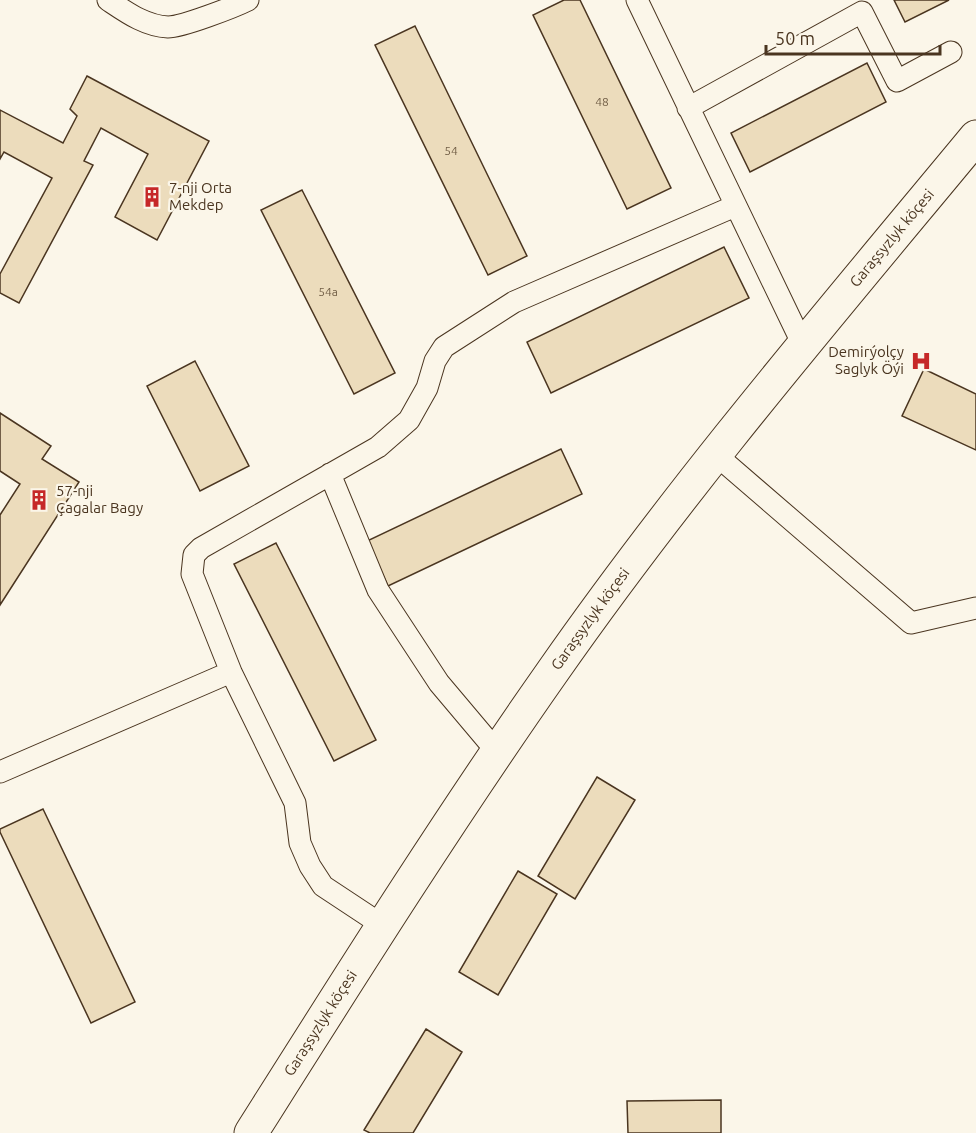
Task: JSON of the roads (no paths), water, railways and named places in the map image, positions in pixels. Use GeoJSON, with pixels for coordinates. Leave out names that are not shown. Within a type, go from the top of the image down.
{"type":"FeatureCollection","features":[{"type":"Feature","properties":{"kind":"main road","name":"Garaşsyzlyk köçesi"},"geometry":{"type":"LineString","coordinates":[[251,1133],[382,925],[554,670],[715,454],[976,137]]}},
{"type":"Feature","properties":{"kind":"street"},"geometry":{"type":"LineString","coordinates":[[108,0],[138,19],[169,27],[235,7],[248,0]]}},
{"type":"Feature","properties":{"kind":"street"},"geometry":{"type":"LineString","coordinates":[[637,0],[803,345]]}},
{"type":"Feature","properties":{"kind":"street"},"geometry":{"type":"LineString","coordinates":[[688,108],[862,12],[897,81],[951,52]]}},
{"type":"Feature","properties":{"kind":"street"},"geometry":{"type":"LineString","coordinates":[[382,925],[323,886],[310,866],[300,843],[295,803],[231,672],[192,574],[194,555],[201,548],[378,447],[409,420],[427,388],[435,361],[444,347],[514,302],[735,206]]}},
{"type":"Feature","properties":{"kind":"street"},"geometry":{"type":"LineString","coordinates":[[715,454],[911,623],[976,608]]}},
{"type":"Feature","properties":{"kind":"street"},"geometry":{"type":"LineString","coordinates":[[330,474],[378,590],[439,682],[498,753]]}},
{"type":"Feature","properties":{"kind":"street"},"geometry":{"type":"LineString","coordinates":[[0,772],[231,672]]}},
{"type":"Feature","properties":{"kind":"place","name":"7-nji Orta Mekdep"},"geometry":{"type":"Point","coordinates":[152,197]}},
{"type":"Feature","properties":{"kind":"place","name":"Demirýolçy Saglyk Öýi"},"geometry":{"type":"Point","coordinates":[921,361]}},
{"type":"Feature","properties":{"kind":"place","name":"57-nji Çagalar Bagy"},"geometry":{"type":"Point","coordinates":[39,500]}}]}
